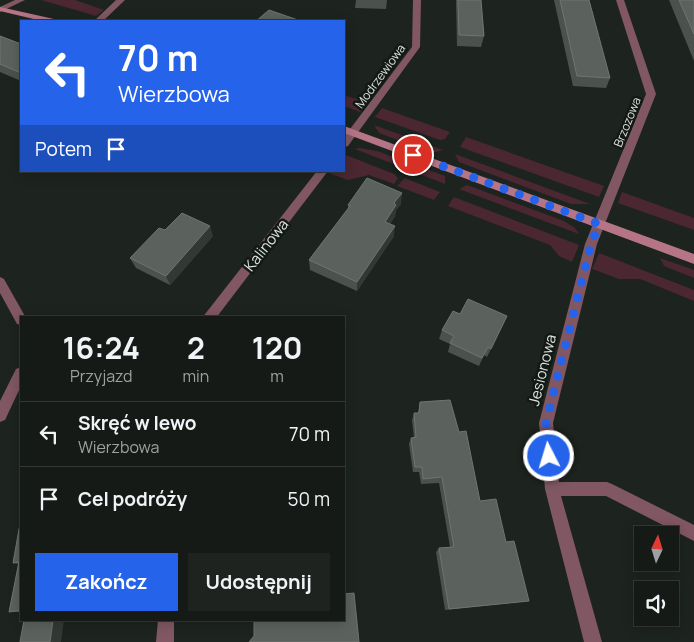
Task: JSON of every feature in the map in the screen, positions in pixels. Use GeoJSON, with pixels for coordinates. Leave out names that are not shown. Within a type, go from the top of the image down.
{"type":"FeatureCollection","features":[{"type":"Feature","properties":{"kind":"street"},"geometry":{"type":"LineString","coordinates":[[0,10],[21,0]]}},
{"type":"Feature","properties":{"kind":"street"},"geometry":{"type":"LineString","coordinates":[[99,20],[121,0]]}},
{"type":"Feature","properties":{"kind":"street","name":"Modrzewiowa"},"geometry":{"type":"LineString","coordinates":[[348,131],[416,47],[417,0]]}},
{"type":"Feature","properties":{"kind":"street","name":"Brzozowa"},"geometry":{"type":"LineString","coordinates":[[599,224],[651,94],[620,0]]}},
{"type":"Feature","properties":{"kind":"street"},"geometry":{"type":"LineString","coordinates":[[0,10],[45,20]]}},
{"type":"Feature","properties":{"kind":"street"},"geometry":{"type":"LineString","coordinates":[[348,131],[694,259]]}},
{"type":"Feature","properties":{"kind":"street","name":"Kalinowa"},"geometry":{"type":"LineString","coordinates":[[210,316],[322,172]]}},
{"type":"Feature","properties":{"kind":"street","name":"Jesionowa"},"geometry":{"type":"LineString","coordinates":[[593,642],[552,489],[546,423],[591,244],[599,224]]}},
{"type":"Feature","properties":{"kind":"street"},"geometry":{"type":"LineString","coordinates":[[0,282],[20,318]]}},
{"type":"Feature","properties":{"kind":"street"},"geometry":{"type":"LineString","coordinates":[[0,415],[20,375]]}},
{"type":"Feature","properties":{"kind":"street"},"geometry":{"type":"LineString","coordinates":[[552,489],[607,489],[694,533]]}},
{"type":"Feature","properties":{"kind":"street"},"geometry":{"type":"LineString","coordinates":[[165,642],[166,621]]}},
{"type":"Feature","properties":{"kind":"shaded area"},"geometry":{"type":"Polygon","coordinates":[[[41,0],[75,0],[104,10],[96,16],[41,0]]]}},
{"type":"Feature","properties":{"kind":"shaded area"},"geometry":{"type":"Polygon","coordinates":[[[345,95],[368,103],[360,112],[345,106],[345,95]]]}},
{"type":"Feature","properties":{"kind":"shaded area"},"geometry":{"type":"Polygon","coordinates":[[[382,108],[450,132],[445,139],[440,140],[375,117],[382,108]]]}},
{"type":"Feature","properties":{"kind":"shaded area"},"geometry":{"type":"Polygon","coordinates":[[[374,125],[443,150],[432,153],[379,133],[374,125]]]}},
{"type":"Feature","properties":{"kind":"shaded area"},"geometry":{"type":"Polygon","coordinates":[[[466,137],[604,186],[599,197],[460,147],[466,137]]]}},
{"type":"Feature","properties":{"kind":"shaded area"},"geometry":{"type":"Polygon","coordinates":[[[355,149],[377,151],[445,176],[445,184],[355,149]]]}},
{"type":"Feature","properties":{"kind":"shaded area"},"geometry":{"type":"Polygon","coordinates":[[[455,154],[590,204],[571,204],[459,162],[455,154]]]}},
{"type":"Feature","properties":{"kind":"shaded area"},"geometry":{"type":"Polygon","coordinates":[[[346,155],[394,174],[398,178],[394,184],[369,175],[348,180],[331,174],[332,172],[345,172],[346,155]]]}},
{"type":"Feature","properties":{"kind":"shaded area"},"geometry":{"type":"Polygon","coordinates":[[[405,178],[440,192],[434,200],[397,186],[405,178]]]}},
{"type":"Feature","properties":{"kind":"shaded area"},"geometry":{"type":"Polygon","coordinates":[[[467,185],[564,221],[575,228],[579,234],[459,189],[467,185]]]}},
{"type":"Feature","properties":{"kind":"shaded area"},"geometry":{"type":"Polygon","coordinates":[[[622,192],[694,218],[694,230],[618,203],[622,192]]]}},
{"type":"Feature","properties":{"kind":"shaded area"},"geometry":{"type":"Polygon","coordinates":[[[454,197],[579,245],[572,262],[559,256],[550,245],[448,206],[454,197]]]}},
{"type":"Feature","properties":{"kind":"shaded area"},"geometry":{"type":"Polygon","coordinates":[[[599,253],[694,290],[694,301],[640,279],[619,279],[592,269],[599,253]]]}},
{"type":"Feature","properties":{"kind":"shaded area"},"geometry":{"type":"Polygon","coordinates":[[[660,258],[694,270],[694,278],[664,266],[660,258]]]}},
{"type":"Feature","properties":{"kind":"building"},"geometry":{"type":"Polygon","coordinates":[[[458,0],[481,0],[484,36],[459,35],[458,0]]]}},
{"type":"Feature","properties":{"kind":"building"},"geometry":{"type":"Polygon","coordinates":[[[560,0],[589,0],[610,78],[577,76],[560,0]]]}},
{"type":"Feature","properties":{"kind":"building"},"geometry":{"type":"Polygon","coordinates":[[[679,0],[694,0],[694,34],[679,0]]]}},
{"type":"Feature","properties":{"kind":"building"},"geometry":{"type":"Polygon","coordinates":[[[269,10],[298,20],[257,20],[269,10]]]}},
{"type":"Feature","properties":{"kind":"building"},"geometry":{"type":"Polygon","coordinates":[[[0,36],[20,44],[20,73],[0,64],[0,36]]]}},
{"type":"Feature","properties":{"kind":"building"},"geometry":{"type":"Polygon","coordinates":[[[367,178],[402,193],[394,203],[396,205],[385,222],[395,226],[357,282],[309,260],[350,206],[348,205],[367,178]]]}},
{"type":"Feature","properties":{"kind":"building"},"geometry":{"type":"Polygon","coordinates":[[[182,213],[210,226],[166,276],[130,258],[159,228],[165,230],[182,213]]]}},
{"type":"Feature","properties":{"kind":"building"},"geometry":{"type":"Polygon","coordinates":[[[468,299],[507,316],[491,349],[488,347],[482,358],[450,343],[454,336],[442,330],[453,311],[460,314],[468,299]]]}},
{"type":"Feature","properties":{"kind":"building"},"geometry":{"type":"Polygon","coordinates":[[[450,400],[459,432],[466,431],[480,501],[496,499],[506,542],[514,541],[529,601],[449,609],[439,548],[454,547],[442,477],[423,479],[422,467],[415,467],[411,438],[416,437],[414,413],[419,413],[420,402],[450,400]]]}},
{"type":"Feature","properties":{"kind":"building"},"geometry":{"type":"Polygon","coordinates":[[[20,524],[20,610],[9,612],[19,562],[13,563],[20,524]]]}},
{"type":"Feature","properties":{"kind":"building"},"geometry":{"type":"Polygon","coordinates":[[[354,593],[359,642],[249,642],[254,636],[254,621],[345,621],[345,594],[354,593]]]}},
{"type":"Feature","properties":{"kind":"building"},"geometry":{"type":"Polygon","coordinates":[[[24,621],[53,621],[50,642],[20,642],[24,621]]]}},
{"type":"Feature","properties":{"kind":"route"},"geometry":{"type":"LineString","coordinates":[[413,155],[599,224],[591,244],[546,423],[549,456]]}}]}
